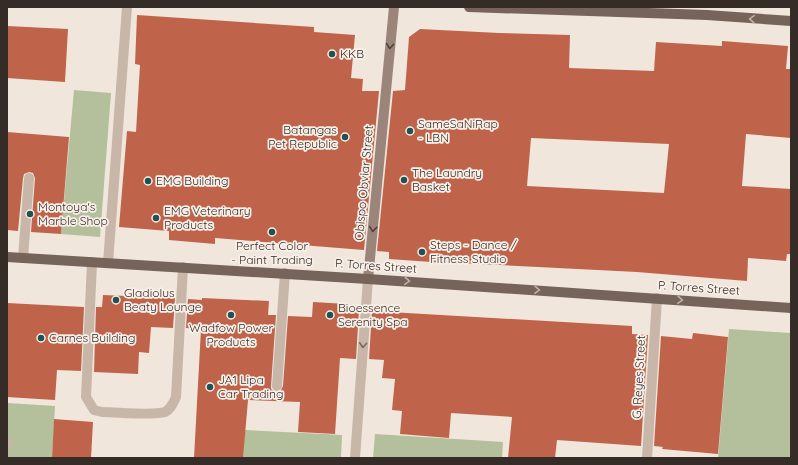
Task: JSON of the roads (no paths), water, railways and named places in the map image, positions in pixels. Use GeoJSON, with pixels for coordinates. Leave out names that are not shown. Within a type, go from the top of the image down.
{"type":"FeatureCollection","features":[{"type":"Feature","properties":{"kind":"main road"},"geometry":{"type":"LineString","coordinates":[[469,7],[707,15],[791,21]]}},
{"type":"Feature","properties":{"kind":"main road","name":"P. Torres Street"},"geometry":{"type":"LineString","coordinates":[[7,257],[285,273],[791,308]]}},
{"type":"Feature","properties":{"kind":"street"},"geometry":{"type":"LineString","coordinates":[[108,263],[127,7]]}},
{"type":"Feature","properties":{"kind":"street","name":"Obispo Obviar Street"},"geometry":{"type":"LineString","coordinates":[[355,458],[368,279],[394,7]]}},
{"type":"Feature","properties":{"kind":"street"},"geometry":{"type":"LineString","coordinates":[[24,258],[29,178]]}},
{"type":"Feature","properties":{"kind":"street"},"geometry":{"type":"LineString","coordinates":[[92,262],[86,397],[94,410],[102,412],[156,413],[165,412],[172,406],[176,397],[183,267]]}},
{"type":"Feature","properties":{"kind":"street"},"geometry":{"type":"LineString","coordinates":[[277,386],[285,273]]}},
{"type":"Feature","properties":{"kind":"street","name":"G. Reyes Street"},"geometry":{"type":"LineString","coordinates":[[648,458],[657,298]]}},
{"type":"Feature","properties":{"kind":"place","name":"KKB"},"geometry":{"type":"Point","coordinates":[332,54]}},
{"type":"Feature","properties":{"kind":"place","name":"SameSaNiRap - LBN"},"geometry":{"type":"Point","coordinates":[410,131]}},
{"type":"Feature","properties":{"kind":"place","name":"Batangas Pet Republic"},"geometry":{"type":"Point","coordinates":[345,137]}},
{"type":"Feature","properties":{"kind":"place","name":"The Laundry Basket"},"geometry":{"type":"Point","coordinates":[404,180]}},
{"type":"Feature","properties":{"kind":"place","name":"EMG Building"},"geometry":{"type":"Point","coordinates":[148,181]}},
{"type":"Feature","properties":{"kind":"place","name":"Montoya's Marble Shop"},"geometry":{"type":"Point","coordinates":[30,214]}},
{"type":"Feature","properties":{"kind":"place","name":"EMG Veterinary Products"},"geometry":{"type":"Point","coordinates":[156,218]}},
{"type":"Feature","properties":{"kind":"place","name":"Perfect Color - Paint Trading"},"geometry":{"type":"Point","coordinates":[272,232]}},
{"type":"Feature","properties":{"kind":"place","name":"Steps - Dance / Fitness Studio"},"geometry":{"type":"Point","coordinates":[422,252]}},
{"type":"Feature","properties":{"kind":"place","name":"Gladiolus Beaty Lounge"},"geometry":{"type":"Point","coordinates":[116,300]}},
{"type":"Feature","properties":{"kind":"place","name":"Wadfow Power Products"},"geometry":{"type":"Point","coordinates":[231,315]}},
{"type":"Feature","properties":{"kind":"place","name":"Bioessence Serenity Spa"},"geometry":{"type":"Point","coordinates":[330,315]}},
{"type":"Feature","properties":{"kind":"place","name":"Carnes Building"},"geometry":{"type":"Point","coordinates":[41,338]}},
{"type":"Feature","properties":{"kind":"place","name":"JA1 Lipa Car Trading"},"geometry":{"type":"Point","coordinates":[210,387]}}]}
